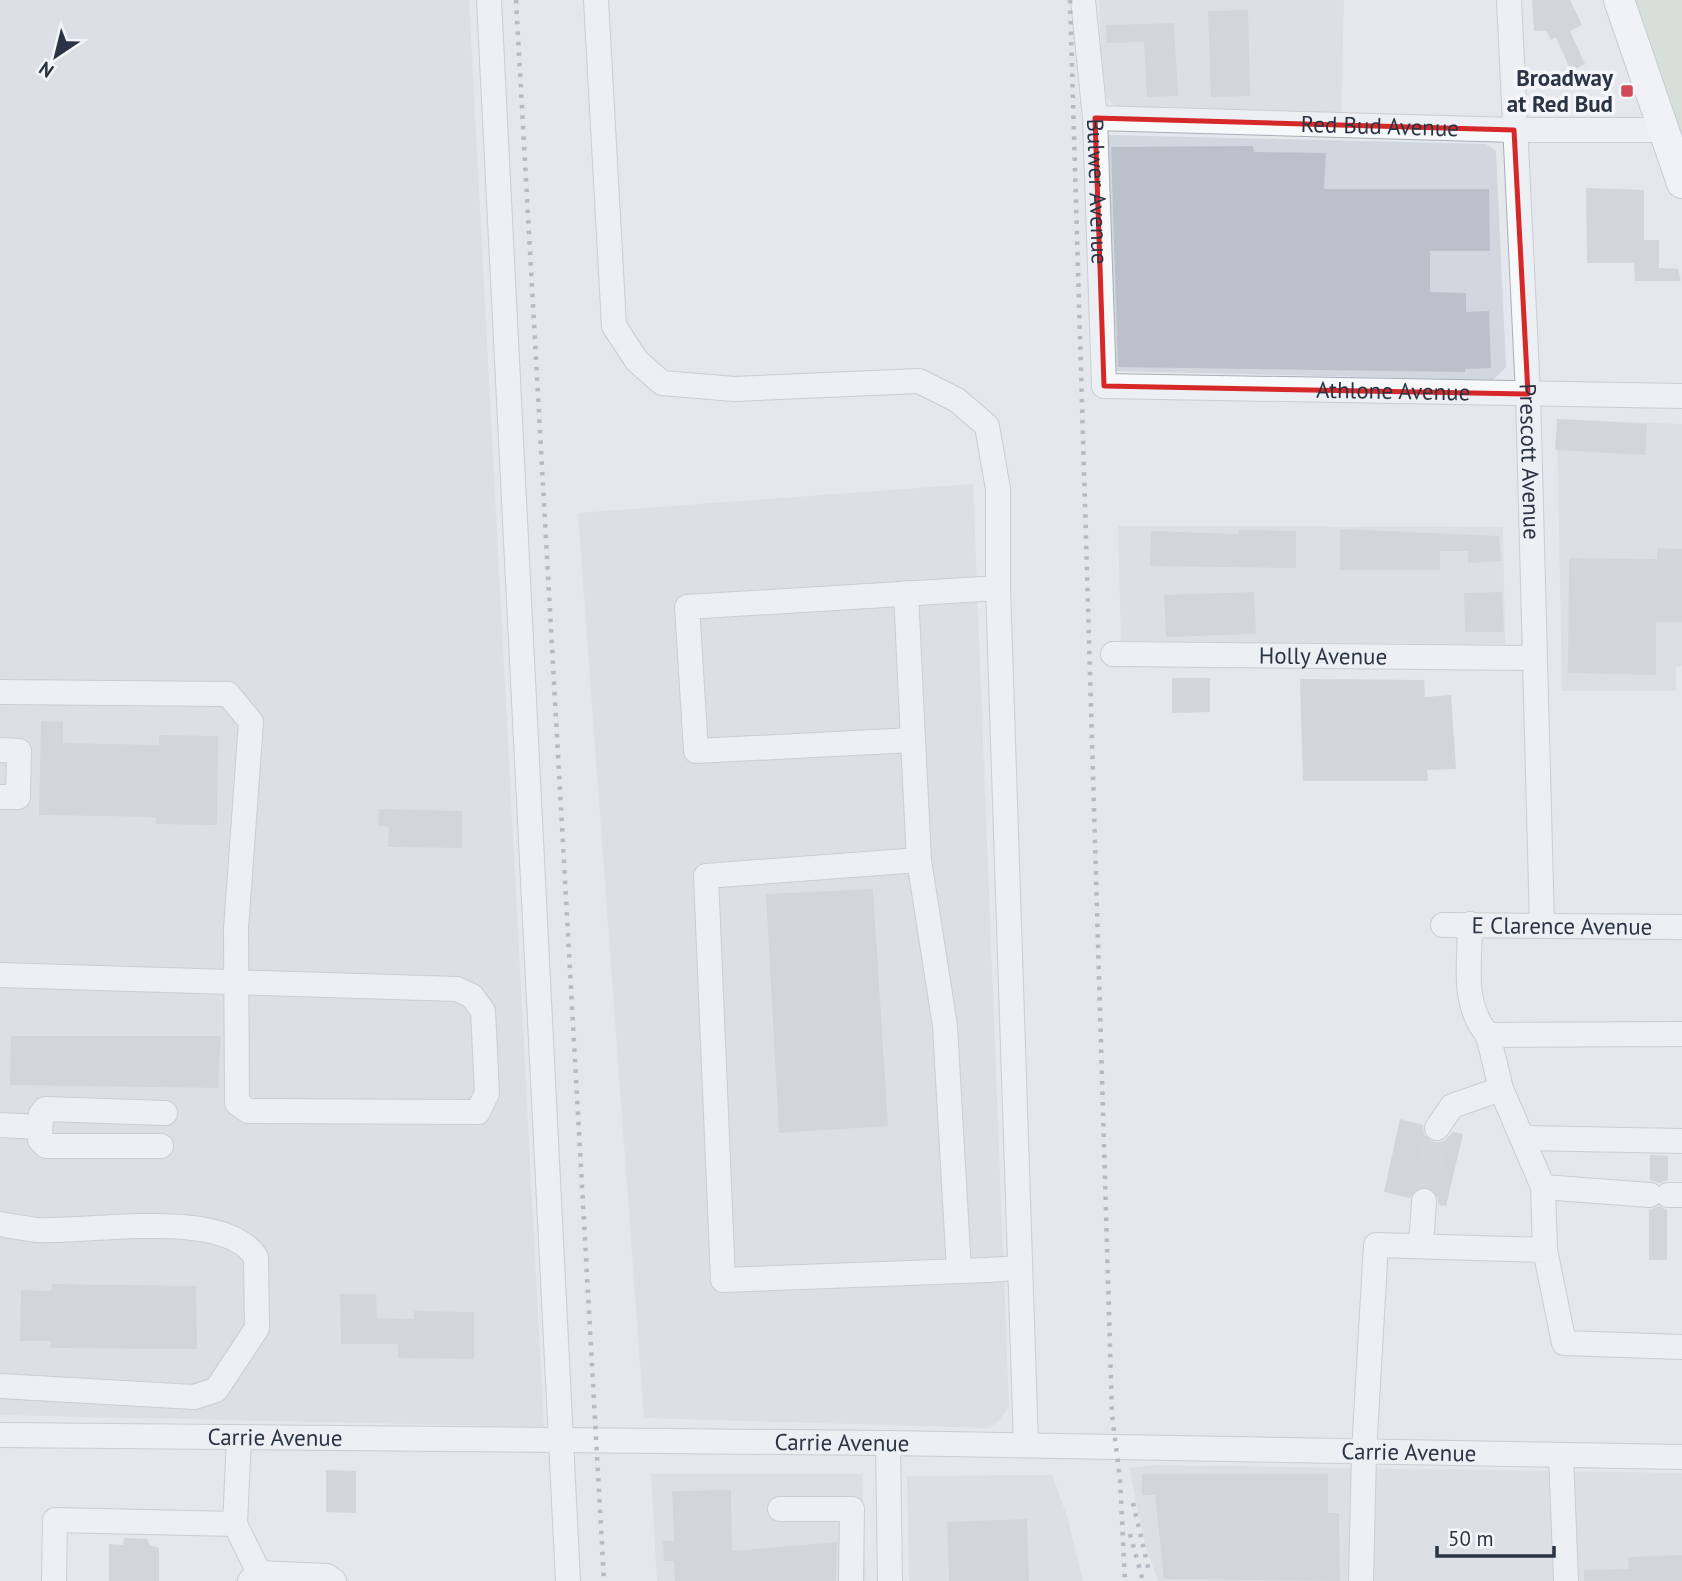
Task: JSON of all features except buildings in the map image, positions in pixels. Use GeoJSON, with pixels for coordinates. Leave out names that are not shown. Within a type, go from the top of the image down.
{"type":"FeatureCollection","features":[{"type":"Feature","properties":{"kind":"main road"},"geometry":{"type":"LineString","coordinates":[[1619,0],[1682,183]]}},
{"type":"Feature","properties":{"kind":"street"},"geometry":{"type":"LineString","coordinates":[[489,0],[568,1581]]}},
{"type":"Feature","properties":{"kind":"street"},"geometry":{"type":"LineString","coordinates":[[596,0],[614,326],[637,361],[662,383],[734,389],[919,381],[957,400],[987,426],[998,489],[998,588],[1026,1445]]}},
{"type":"Feature","properties":{"kind":"street","name":"Bulwer Avenue"},"geometry":{"type":"LineString","coordinates":[[1083,0],[1095,118],[1104,386]]}},
{"type":"Feature","properties":{"kind":"street","name":"Prescott Avenue"},"geometry":{"type":"LineString","coordinates":[[1509,0],[1528,394],[1542,925]]}},
{"type":"Feature","properties":{"kind":"street","name":"Red Bud Avenue"},"geometry":{"type":"LineString","coordinates":[[1095,118],[1514,130],[1664,130]]}},
{"type":"Feature","properties":{"kind":"street","name":"Athlone Avenue"},"geometry":{"type":"LineString","coordinates":[[1104,386],[1682,396]]}},
{"type":"Feature","properties":{"kind":"street"},"geometry":{"type":"LineString","coordinates":[[913,740],[696,751],[687,607],[998,588]]}},
{"type":"Feature","properties":{"kind":"street"},"geometry":{"type":"LineString","coordinates":[[906,593],[919,860],[945,1026],[959,1271]]}},
{"type":"Feature","properties":{"kind":"street","name":"Holly Avenue"},"geometry":{"type":"LineString","coordinates":[[1113,654],[1534,659]]}},
{"type":"Feature","properties":{"kind":"street"},"geometry":{"type":"LineString","coordinates":[[0,692],[228,694],[251,722],[236,929],[236,982],[237,1103],[248,1111],[478,1112],[487,1093],[483,1012],[472,996],[457,989],[236,982],[0,975]]}},
{"type":"Feature","properties":{"kind":"street"},"geometry":{"type":"LineString","coordinates":[[0,750],[19,751],[18,797],[0,797]]}},
{"type":"Feature","properties":{"kind":"street"},"geometry":{"type":"LineString","coordinates":[[919,860],[705,876],[723,1280],[1019,1268]]}},
{"type":"Feature","properties":{"kind":"street"},"geometry":{"type":"LineString","coordinates":[[1470,924],[1469,1003],[1475,1020],[1488,1035],[1501,1089],[1543,1187],[1545,1250],[1564,1343],[1682,1347]]}},
{"type":"Feature","properties":{"kind":"street","name":"E Clarence Avenue"},"geometry":{"type":"LineString","coordinates":[[1443,925],[1682,927]]}},
{"type":"Feature","properties":{"kind":"street"},"geometry":{"type":"LineString","coordinates":[[1488,1035],[1682,1034]]}},
{"type":"Feature","properties":{"kind":"street"},"geometry":{"type":"LineString","coordinates":[[1437,1128],[1452,1107],[1501,1089]]}},
{"type":"Feature","properties":{"kind":"street"},"geometry":{"type":"LineString","coordinates":[[160,1146],[46,1146],[40,1140],[41,1114],[45,1110],[165,1113]]}},
{"type":"Feature","properties":{"kind":"street"},"geometry":{"type":"LineString","coordinates":[[0,1125],[40,1127]]}},
{"type":"Feature","properties":{"kind":"street"},"geometry":{"type":"LineString","coordinates":[[1523,1138],[1682,1141]]}},
{"type":"Feature","properties":{"kind":"street"},"geometry":{"type":"LineString","coordinates":[[1543,1187],[1666,1195]]}},
{"type":"Feature","properties":{"kind":"street"},"geometry":{"type":"LineString","coordinates":[[1421,1246],[1424,1202]]}},
{"type":"Feature","properties":{"kind":"street"},"geometry":{"type":"LineString","coordinates":[[0,1224],[37,1230],[192,1228],[233,1238],[256,1257],[259,1314],[253,1338],[216,1390],[207,1395],[194,1397],[0,1386]]}},
{"type":"Feature","properties":{"kind":"street"},"geometry":{"type":"LineString","coordinates":[[1361,1581],[1364,1452],[1376,1245],[1545,1250]]}},
{"type":"Feature","properties":{"kind":"street","name":"Carrie Avenue"},"geometry":{"type":"LineString","coordinates":[[0,1435],[888,1443],[1682,1457]]}},
{"type":"Feature","properties":{"kind":"street"},"geometry":{"type":"LineString","coordinates":[[239,1438],[235,1524],[256,1578],[327,1576],[334,1581]]}},
{"type":"Feature","properties":{"kind":"street"},"geometry":{"type":"LineString","coordinates":[[888,1443],[890,1581]]}},
{"type":"Feature","properties":{"kind":"street"},"geometry":{"type":"LineString","coordinates":[[1561,1455],[1566,1581]]}},
{"type":"Feature","properties":{"kind":"street"},"geometry":{"type":"LineString","coordinates":[[780,1509],[852,1509],[851,1581]]}},
{"type":"Feature","properties":{"kind":"street"},"geometry":{"type":"LineString","coordinates":[[54,1581],[55,1520],[235,1524]]}},
{"type":"Feature","properties":{"kind":"highlighted area"},"geometry":{"type":"Polygon","coordinates":[[[1095,118],[1514,130],[1528,394],[1104,386],[1095,118]]]}},
{"type":"Feature","properties":{"kind":"shaded area"},"geometry":{"type":"Polygon","coordinates":[[[0,0],[469,0],[544,1427],[0,1415],[0,0]]]}},
{"type":"Feature","properties":{"kind":"shaded area"},"geometry":{"type":"Polygon","coordinates":[[[1099,0],[1344,0],[1341,113],[1125,110],[1115,106],[1103,94],[1099,0]]]}},
{"type":"Feature","properties":{"kind":"shaded area"},"geometry":{"type":"Polygon","coordinates":[[[1108,135],[1486,144],[1496,151],[1506,367],[1493,380],[1111,371],[1108,135]]]}},
{"type":"Feature","properties":{"kind":"shaded area"},"geometry":{"type":"Polygon","coordinates":[[[1557,419],[1682,424],[1682,666],[1676,667],[1676,691],[1562,691],[1557,419]]]}},
{"type":"Feature","properties":{"kind":"shaded area"},"geometry":{"type":"Polygon","coordinates":[[[973,484],[1009,1406],[999,1421],[989,1428],[644,1418],[578,513],[973,484]]]}},
{"type":"Feature","properties":{"kind":"shaded area"},"geometry":{"type":"Polygon","coordinates":[[[1118,526],[1503,527],[1505,644],[1121,641],[1118,526]]]}},
{"type":"Feature","properties":{"kind":"shaded area"},"geometry":{"type":"Polygon","coordinates":[[[1160,1465],[1682,1473],[1682,1581],[1158,1581],[1145,1544],[1129,1468],[1160,1465]]]}},
{"type":"Feature","properties":{"kind":"shaded area"},"geometry":{"type":"Polygon","coordinates":[[[651,1474],[862,1474],[866,1581],[657,1581],[651,1474]]]}},
{"type":"Feature","properties":{"kind":"shaded area"},"geometry":{"type":"Polygon","coordinates":[[[1052,1475],[1067,1516],[1083,1581],[909,1581],[907,1476],[1052,1475]]]}},
{"type":"Feature","properties":{"kind":"green space"},"geometry":{"type":"Polygon","coordinates":[[[1635,0],[1682,0],[1682,138],[1678,126],[1635,0]]]}},
{"type":"Feature","properties":{"kind":"tunnel"},"geometry":{"type":"LineString","coordinates":[[1424,1201],[1437,1128]]}},
{"type":"Feature","properties":{"kind":"railway"},"geometry":{"type":"LineString","coordinates":[[516,0],[604,1581]]}},
{"type":"Feature","properties":{"kind":"railway"},"geometry":{"type":"LineString","coordinates":[[1070,0],[1112,1415],[1120,1479],[1125,1581]]}},
{"type":"Feature","properties":{"kind":"railway"},"geometry":{"type":"LineString","coordinates":[[1133,1503],[1149,1571]]}},
{"type":"Feature","properties":{"kind":"railway"},"geometry":{"type":"LineString","coordinates":[[1130,1534],[1143,1581]]}},
{"type":"Feature","properties":{"kind":"place","name":"Broadway at Red Bud"},"geometry":{"type":"Point","coordinates":[1627,91]}}]}
